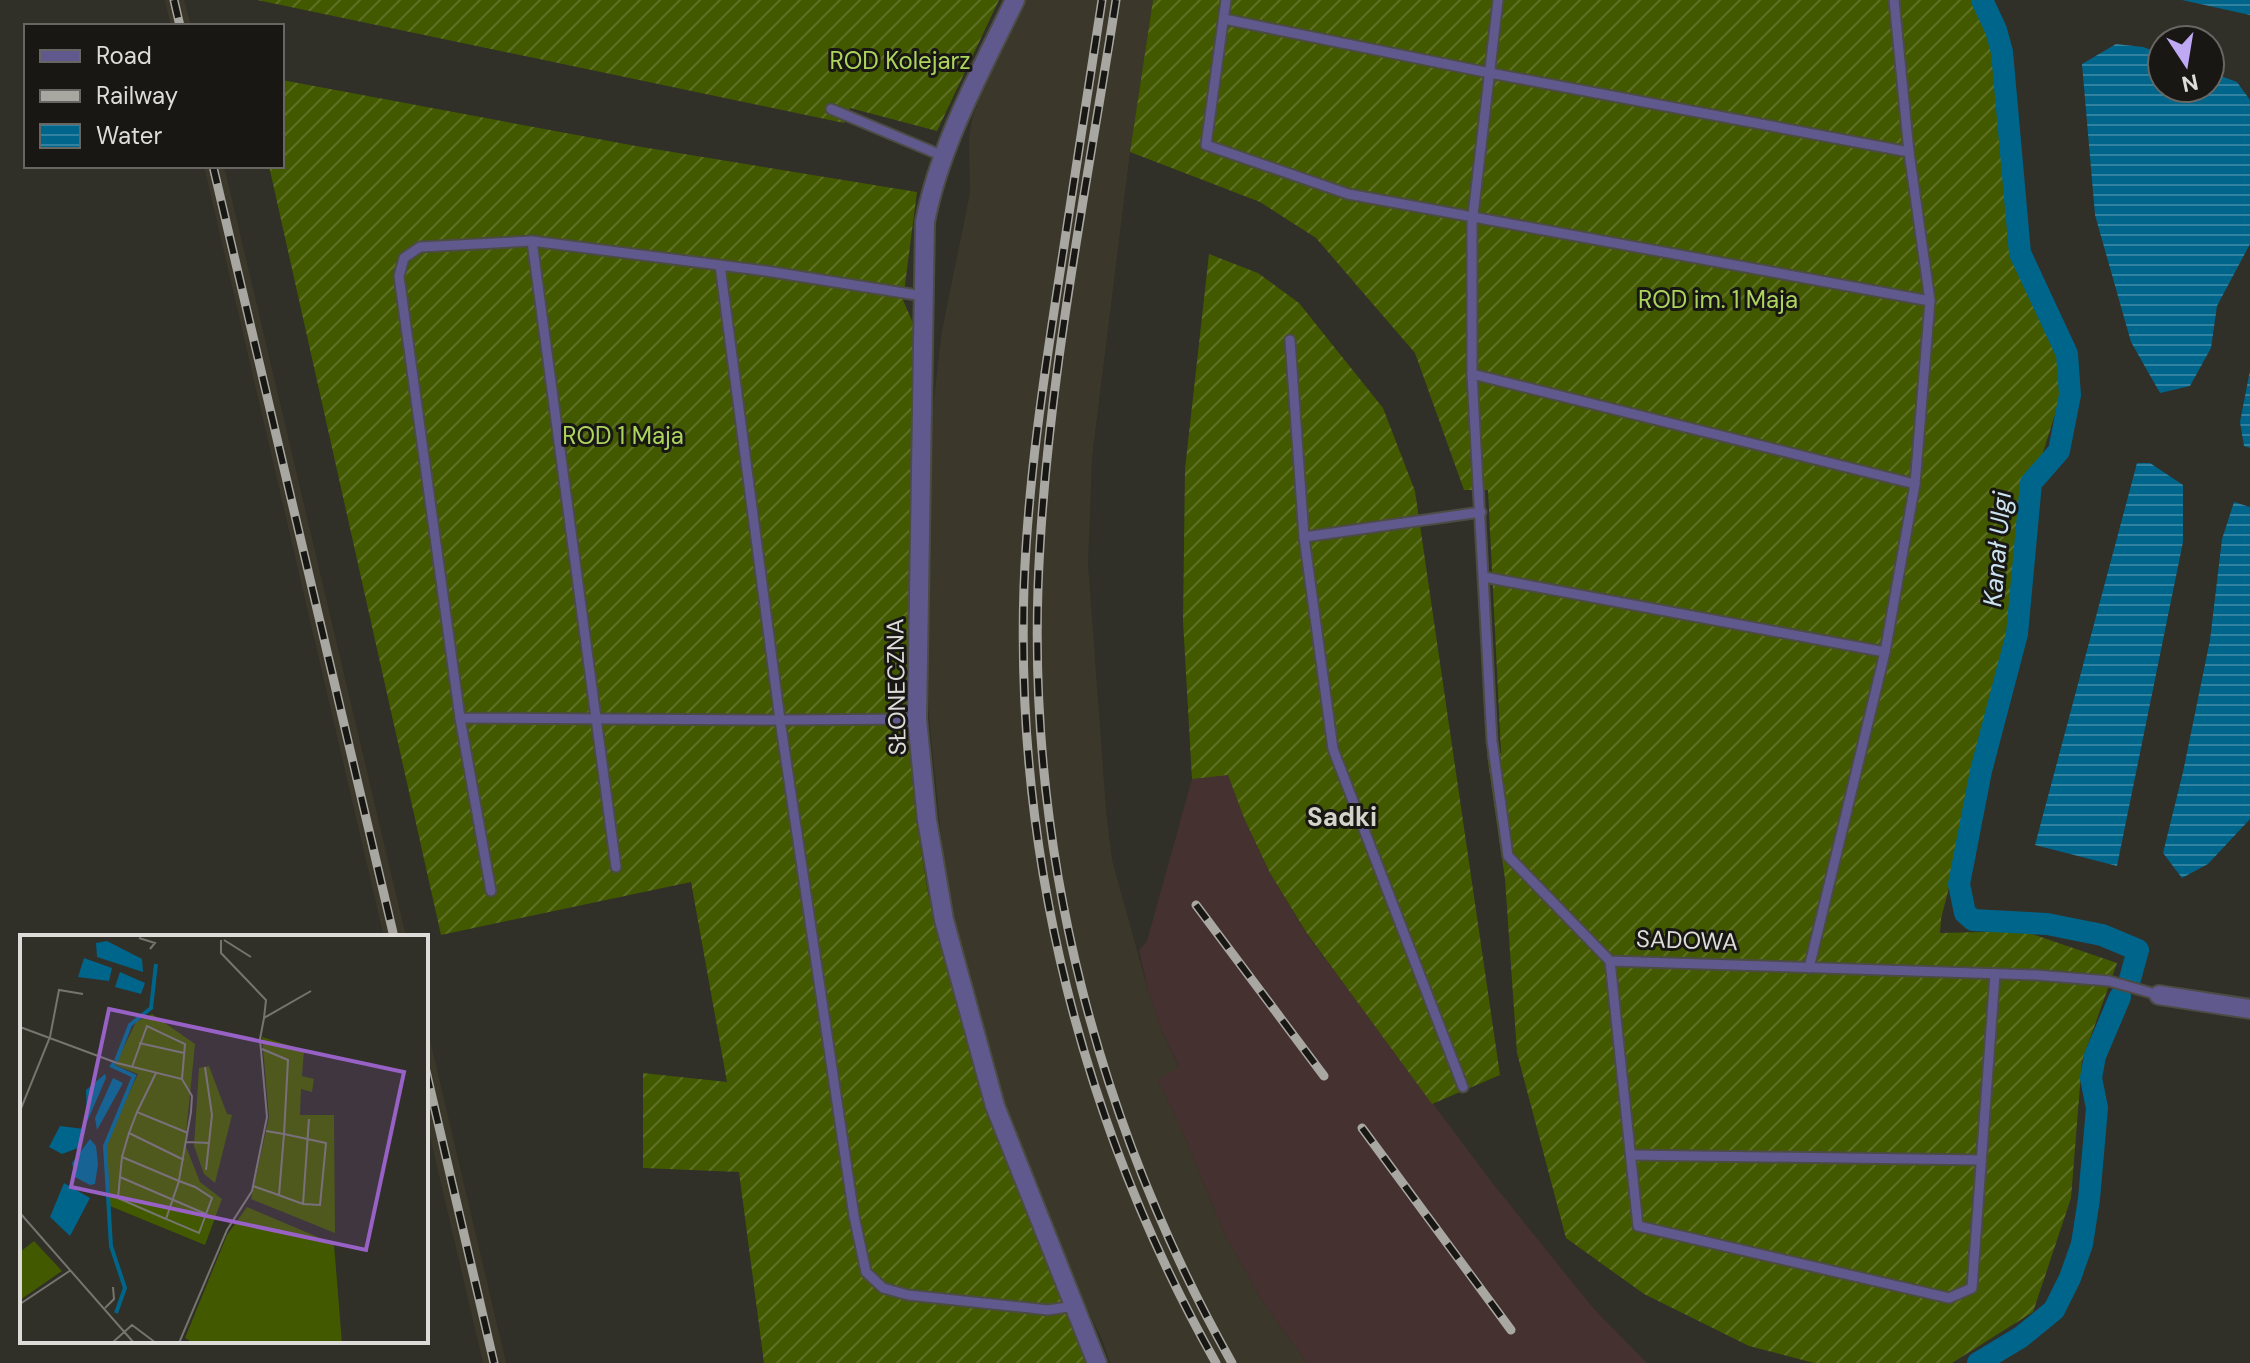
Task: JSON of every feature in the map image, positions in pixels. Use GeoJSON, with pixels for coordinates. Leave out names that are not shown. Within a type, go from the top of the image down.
{"type":"FeatureCollection","features":[{"type":"Feature","properties":{"kind":"street","name":"SŁONECZNA"},"geometry":{"type":"LineString","coordinates":[[1015,0],[943,156],[932,184],[925,222],[917,719],[927,820],[944,920],[995,1106],[1097,1363]]}},
{"type":"Feature","properties":{"kind":"street","name":"SADOWA"},"geometry":{"type":"LineString","coordinates":[[2159,995],[2250,1009]]}},
{"type":"Feature","properties":{"kind":"lane"},"geometry":{"type":"LineString","coordinates":[[1226,0],[1206,145],[1348,194],[1930,301]]}},
{"type":"Feature","properties":{"kind":"lane","name":"SADOWA"},"geometry":{"type":"LineString","coordinates":[[1498,0],[1473,217],[1472,374],[1492,741],[1508,856],[1610,961],[1995,974],[2109,981],[2159,995]]}},
{"type":"Feature","properties":{"kind":"lane"},"geometry":{"type":"LineString","coordinates":[[1809,968],[1885,652],[1915,484],[1930,301],[1909,152],[1894,0]]}},
{"type":"Feature","properties":{"kind":"lane"},"geometry":{"type":"LineString","coordinates":[[1224,19],[1909,152]]}},
{"type":"Feature","properties":{"kind":"lane"},"geometry":{"type":"LineString","coordinates":[[831,109],[943,156]]}},
{"type":"Feature","properties":{"kind":"lane"},"geometry":{"type":"LineString","coordinates":[[491,891],[460,718],[399,276],[404,258],[420,247],[532,241],[720,265],[923,296]]}},
{"type":"Feature","properties":{"kind":"lane"},"geometry":{"type":"LineString","coordinates":[[532,241],[616,867]]}},
{"type":"Feature","properties":{"kind":"lane"},"geometry":{"type":"LineString","coordinates":[[720,265],[780,720],[852,1201],[866,1272],[883,1288],[908,1295],[1048,1310],[1074,1306]]}},
{"type":"Feature","properties":{"kind":"lane"},"geometry":{"type":"LineString","coordinates":[[1290,340],[1304,537],[1333,749],[1463,1087]]}},
{"type":"Feature","properties":{"kind":"lane"},"geometry":{"type":"LineString","coordinates":[[1472,374],[1915,484]]}},
{"type":"Feature","properties":{"kind":"lane"},"geometry":{"type":"LineString","coordinates":[[1304,537],[1481,512]]}},
{"type":"Feature","properties":{"kind":"lane"},"geometry":{"type":"LineString","coordinates":[[1484,577],[1885,652]]}},
{"type":"Feature","properties":{"kind":"lane"},"geometry":{"type":"LineString","coordinates":[[460,718],[917,719]]}},
{"type":"Feature","properties":{"kind":"lane"},"geometry":{"type":"LineString","coordinates":[[1610,961],[1638,1226],[1949,1298],[1972,1288],[1995,974]]}},
{"type":"Feature","properties":{"kind":"lane"},"geometry":{"type":"LineString","coordinates":[[1631,1155],[1981,1160]]}},
{"type":"Feature","properties":{"kind":"shaded area"},"geometry":{"type":"Polygon","coordinates":[[[165,0],[184,0],[190,24],[171,24],[165,0]]]}},
{"type":"Feature","properties":{"kind":"shaded area"},"geometry":{"type":"Polygon","coordinates":[[[1024,0],[1153,0],[1130,152],[1092,457],[1088,564],[1106,810],[1112,860],[1148,990],[1179,1068],[1158,1080],[1224,1233],[1262,1301],[1307,1363],[1110,1363],[1005,1112],[962,959],[943,854],[929,718],[926,649],[929,441],[942,331],[970,193],[969,136],[973,115],[1024,0]]]}},
{"type":"Feature","properties":{"kind":"shaded area"},"geometry":{"type":"Polygon","coordinates":[[[204,168],[224,168],[406,935],[384,935],[204,168]]]}},
{"type":"Feature","properties":{"kind":"shaded area"},"geometry":{"type":"Polygon","coordinates":[[[1228,774],[1244,818],[1270,873],[1306,933],[1490,1180],[1593,1308],[1647,1363],[1307,1363],[1262,1301],[1224,1233],[1158,1080],[1179,1067],[1161,1029],[1139,950],[1147,941],[1192,779],[1228,774]]]}},
{"type":"Feature","properties":{"kind":"shaded area"},"geometry":{"type":"Polygon","coordinates":[[[428,1032],[506,1363],[483,1363],[428,1128],[428,1032]]]}},
{"type":"Feature","properties":{"kind":"green space","name":"ROD Kolejarz"},"geometry":{"type":"Polygon","coordinates":[[[257,0],[999,0],[937,131],[850,108],[844,123],[257,0]]]}},
{"type":"Feature","properties":{"kind":"green space","name":"ROD im. 1 Maja"},"geometry":{"type":"Polygon","coordinates":[[[1153,0],[1975,0],[1995,38],[2014,257],[2061,346],[2066,380],[2026,506],[2013,634],[1940,933],[2023,931],[2117,963],[2082,1061],[2071,1198],[2033,1312],[1952,1363],[1814,1363],[1749,1346],[1644,1294],[1566,1238],[1517,1053],[1505,879],[1487,755],[1501,753],[1488,490],[1464,490],[1415,353],[1316,238],[1260,202],[1130,152],[1153,0]]]}},
{"type":"Feature","properties":{"kind":"green space","name":"ROD 1 Maja"},"geometry":{"type":"Polygon","coordinates":[[[284,80],[636,146],[917,192],[903,300],[913,323],[907,719],[916,819],[928,894],[994,1124],[1090,1363],[764,1363],[739,1172],[643,1168],[643,1073],[727,1082],[691,882],[441,935],[269,168],[284,168],[284,80]]]}},
{"type":"Feature","properties":{"kind":"green space"},"geometry":{"type":"Polygon","coordinates":[[[1209,254],[1258,273],[1299,303],[1383,408],[1415,491],[1500,1075],[1432,1104],[1306,932],[1270,873],[1228,775],[1192,779],[1183,621],[1185,469],[1209,254]]]}},
{"type":"Feature","properties":{"kind":"water"},"geometry":{"type":"Polygon","coordinates":[[[2182,0],[2250,0],[2250,15],[2182,0]]]}},
{"type":"Feature","properties":{"kind":"water"},"geometry":{"type":"Polygon","coordinates":[[[2116,44],[2143,47],[2146,48],[2146,104],[2226,104],[2226,78],[2237,82],[2250,100],[2250,244],[2217,306],[2211,348],[2190,386],[2160,393],[2131,342],[2095,215],[2082,64],[2116,44]]]}},
{"type":"Feature","properties":{"kind":"water"},"geometry":{"type":"Polygon","coordinates":[[[2250,370],[2250,448],[2244,446],[2240,422],[2250,370]]]}},
{"type":"Feature","properties":{"kind":"water"},"geometry":{"type":"Polygon","coordinates":[[[2137,463],[2150,463],[2183,485],[2183,542],[2117,866],[2035,845],[2137,463]]]}},
{"type":"Feature","properties":{"kind":"water"},"geometry":{"type":"Polygon","coordinates":[[[2234,502],[2250,507],[2250,819],[2208,864],[2182,878],[2163,853],[2210,640],[2222,539],[2234,502]]]}},
{"type":"Feature","properties":{"kind":"waterway","name":"Kanał Ulgi"},"geometry":{"type":"LineString","coordinates":[[1982,0],[2002,52],[2020,253],[2067,354],[2070,395],[2059,451],[2031,483],[2017,634],[1981,771],[1959,884],[1965,913],[1973,920],[2047,924],[2102,935],[2138,950],[2130,979]]}},
{"type":"Feature","properties":{"kind":"waterway"},"geometry":{"type":"LineString","coordinates":[[1978,1363],[2021,1337],[2054,1310],[2070,1278],[2082,1244],[2089,1199],[2097,1108],[2091,1078],[2095,1056],[2120,997]]}},
{"type":"Feature","properties":{"kind":"railway"},"geometry":{"type":"LineString","coordinates":[[174,0],[180,24]]}},
{"type":"Feature","properties":{"kind":"railway"},"geometry":{"type":"LineString","coordinates":[[1102,0],[1048,350],[1029,507],[1024,586],[1024,688],[1032,789],[1046,889],[1067,988],[1094,1085],[1129,1180],[1169,1273],[1216,1363]]}},
{"type":"Feature","properties":{"kind":"railway"},"geometry":{"type":"LineString","coordinates":[[1116,0],[1068,292],[1042,513],[1038,688],[1046,789],[1060,889],[1082,988],[1110,1085],[1144,1180],[1185,1273],[1232,1363]]}},
{"type":"Feature","properties":{"kind":"railway"},"geometry":{"type":"LineString","coordinates":[[213,168],[394,935]]}},
{"type":"Feature","properties":{"kind":"railway"},"geometry":{"type":"LineString","coordinates":[[1196,905],[1324,1076]]}},
{"type":"Feature","properties":{"kind":"railway"},"geometry":{"type":"LineString","coordinates":[[428,1080],[494,1363]]}},
{"type":"Feature","properties":{"kind":"railway"},"geometry":{"type":"LineString","coordinates":[[1362,1128],[1511,1330]]}},
{"type":"Feature","properties":{"kind":"district","name":"Sadki"},"geometry":{"type":"Point","coordinates":[1342,817]}}]}
